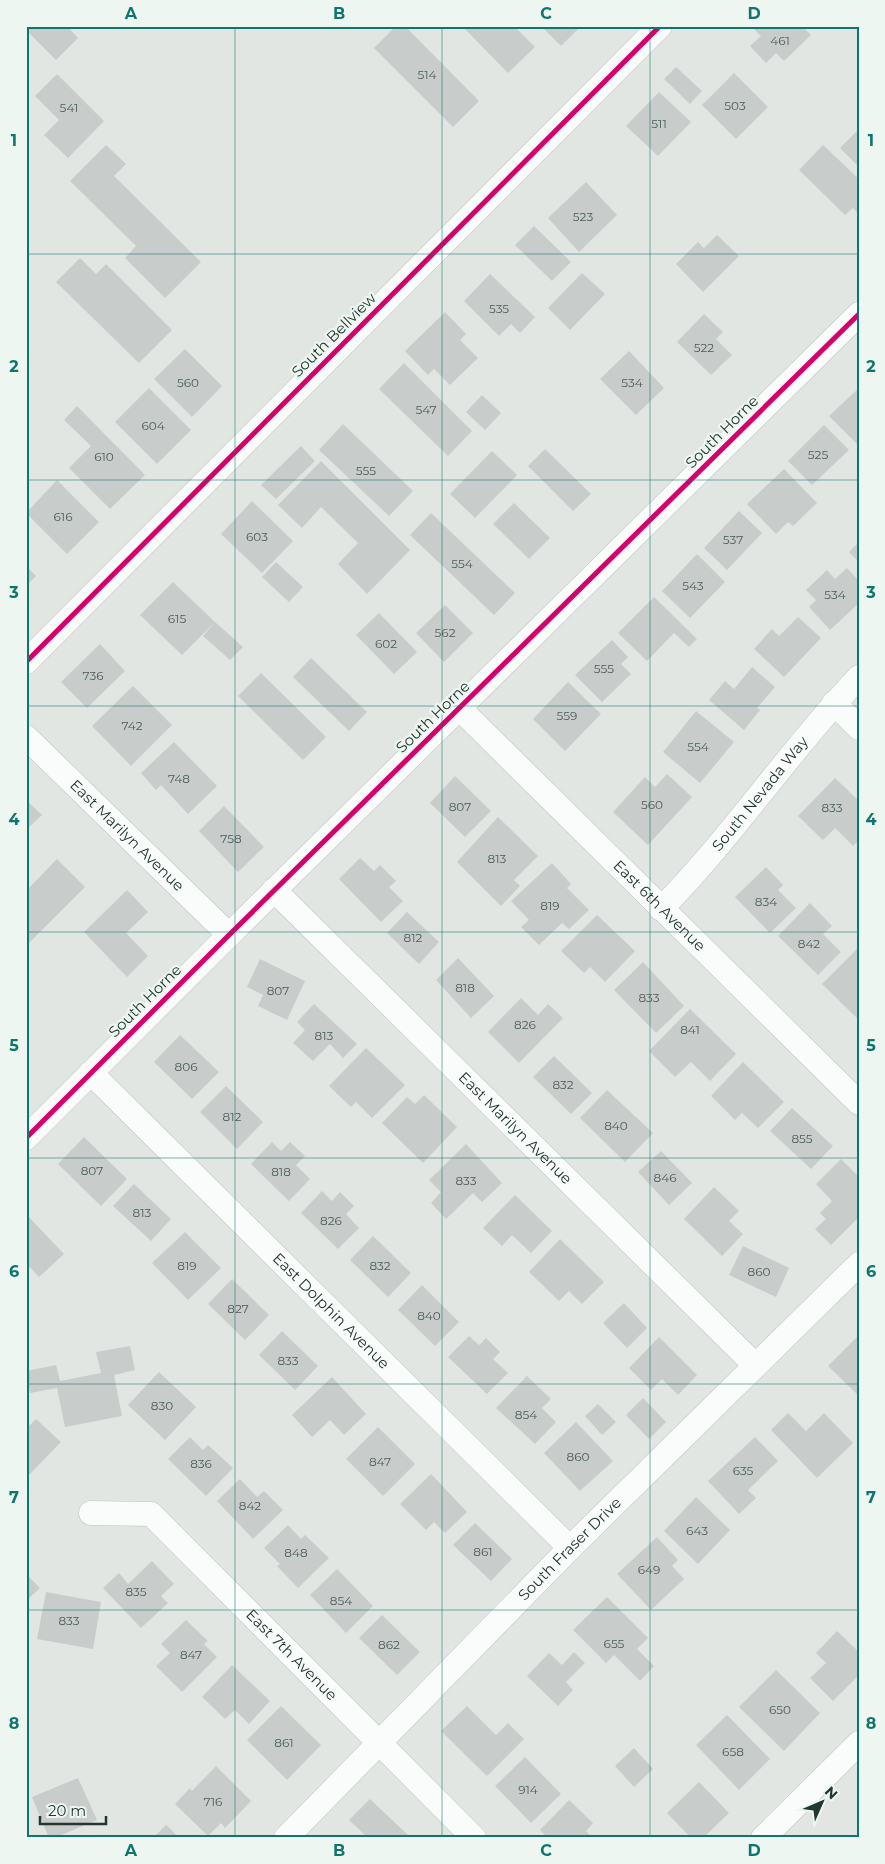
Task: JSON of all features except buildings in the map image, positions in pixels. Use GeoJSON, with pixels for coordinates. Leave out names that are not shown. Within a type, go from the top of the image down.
{"type":"FeatureCollection","features":[{"type":"Feature","properties":{"kind":"street","name":"South Bellview"},"geometry":{"type":"LineString","coordinates":[[26,662],[660,26]]}},
{"type":"Feature","properties":{"kind":"street","name":"South Horne"},"geometry":{"type":"LineString","coordinates":[[26,1138],[274,890],[460,709],[859,314]]}},
{"type":"Feature","properties":{"kind":"street","name":"South Nevada Way"},"geometry":{"type":"LineString","coordinates":[[661,909],[694,875],[749,810],[778,770],[859,677]]}},
{"type":"Feature","properties":{"kind":"street"},"geometry":{"type":"LineString","coordinates":[[834,704],[859,728]]}},
{"type":"Feature","properties":{"kind":"street","name":"East 6th Avenue"},"geometry":{"type":"LineString","coordinates":[[460,709],[859,1103]]}},
{"type":"Feature","properties":{"kind":"street","name":"East Marilyn Avenue"},"geometry":{"type":"LineString","coordinates":[[26,737],[229,935]]}},
{"type":"Feature","properties":{"kind":"street","name":"East Marilyn Avenue"},"geometry":{"type":"LineString","coordinates":[[274,890],[755,1366]]}},
{"type":"Feature","properties":{"kind":"street","name":"East Dolphin Avenue"},"geometry":{"type":"LineString","coordinates":[[91,1073],[570,1548]]}},
{"type":"Feature","properties":{"kind":"street","name":"South Fraser Drive"},"geometry":{"type":"LineString","coordinates":[[286,1838],[570,1548],[859,1264]]}},
{"type":"Feature","properties":{"kind":"street","name":"East 7th Avenue"},"geometry":{"type":"LineString","coordinates":[[91,1513],[150,1514],[474,1838]]}},
{"type":"Feature","properties":{"kind":"street"},"geometry":{"type":"LineString","coordinates":[[763,1838],[859,1743]]}},
{"type":"Feature","properties":{"kind":"cycle path"},"geometry":{"type":"LineString","coordinates":[[26,662],[660,26]]}},
{"type":"Feature","properties":{"kind":"cycle path"},"geometry":{"type":"LineString","coordinates":[[26,1138],[229,935],[859,314]]}}]}
